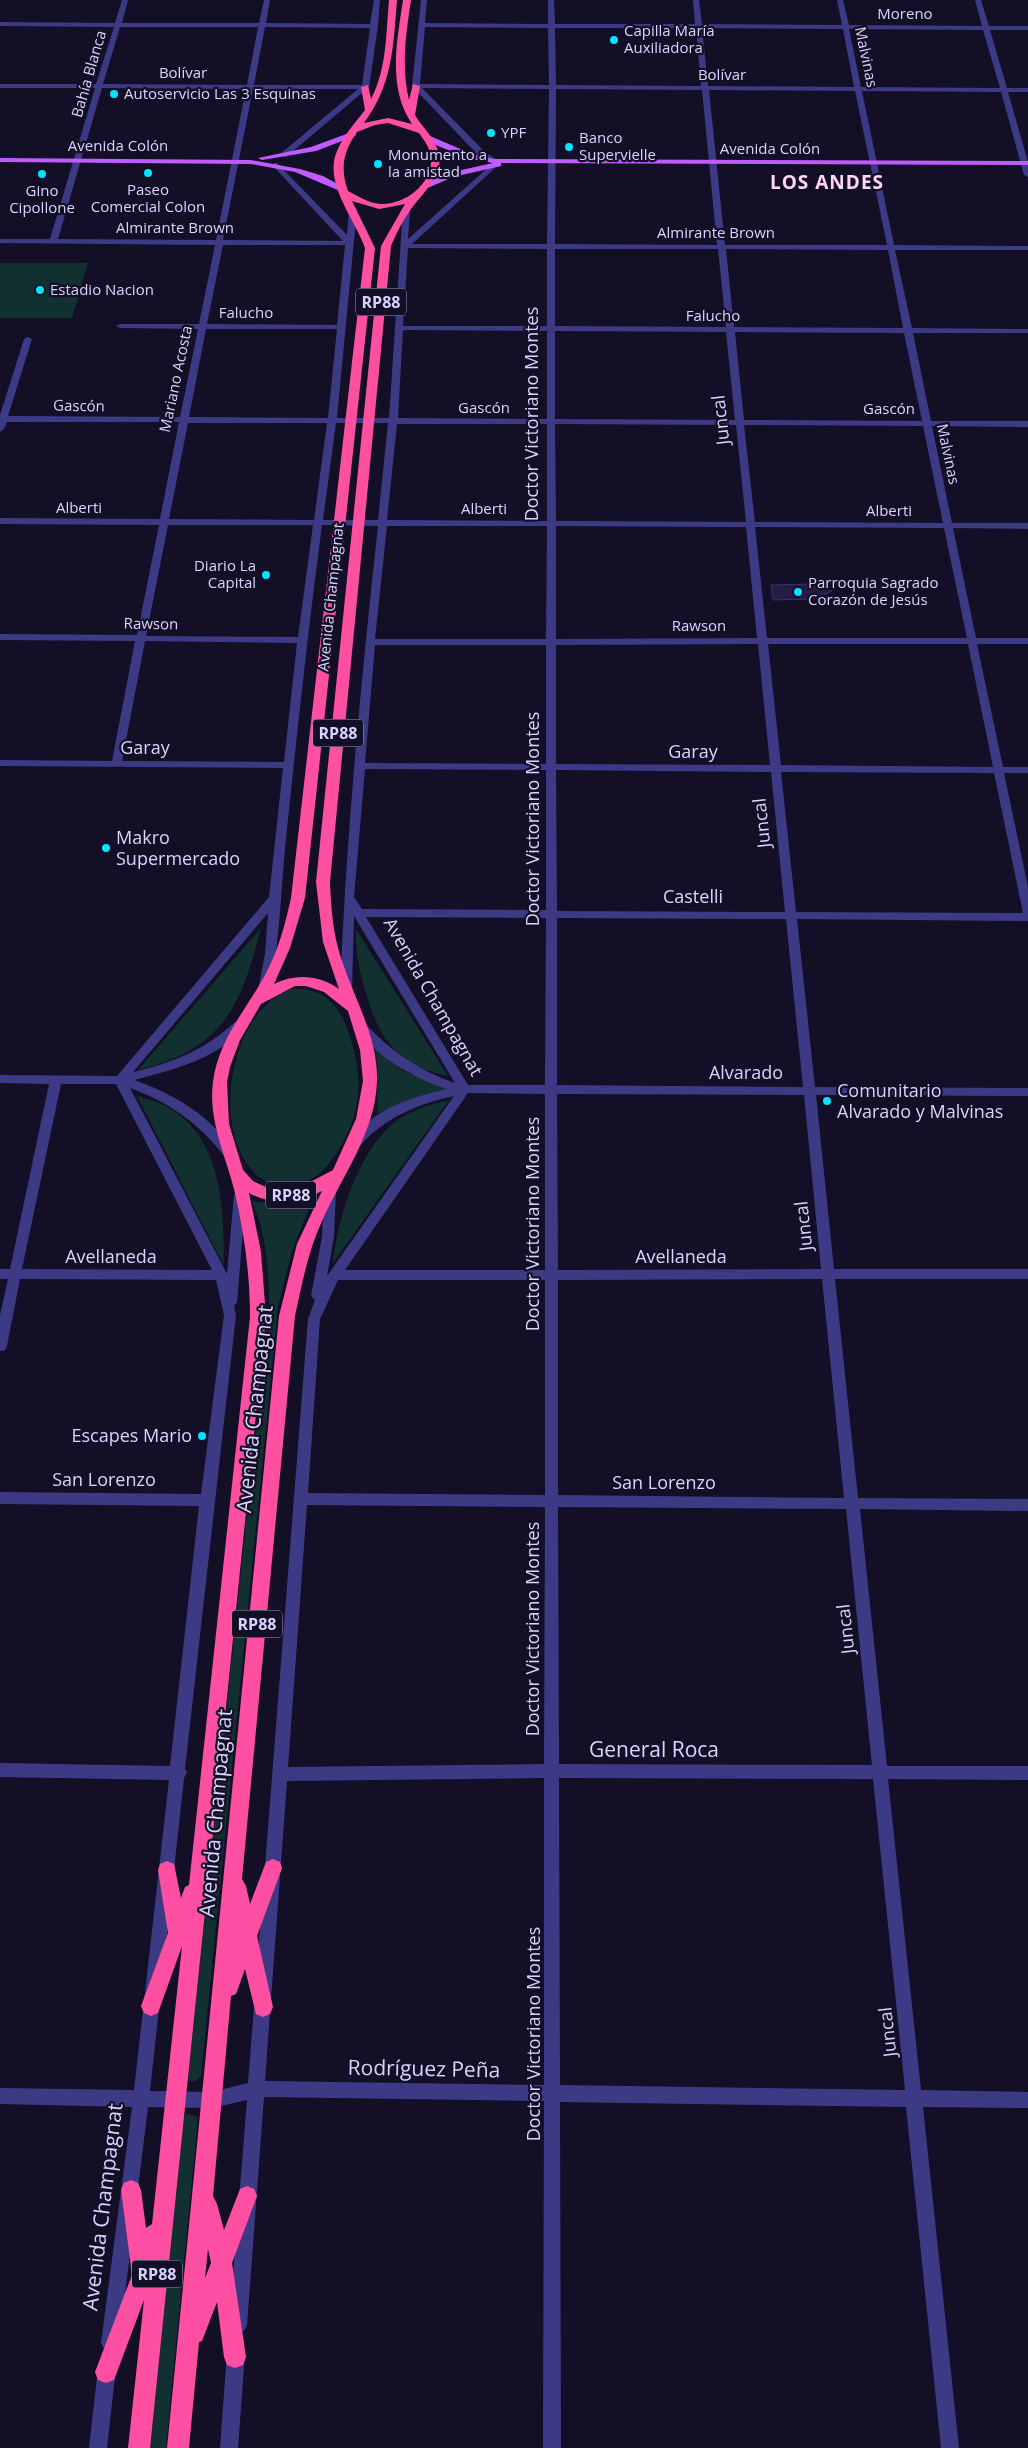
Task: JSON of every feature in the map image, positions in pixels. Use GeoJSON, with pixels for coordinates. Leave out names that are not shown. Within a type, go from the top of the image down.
{"type":"FeatureCollection","features":[{"type":"Feature","properties":{"kind":"highway","name":"Avenida Champagnat"},"geometry":{"type":"LineString","coordinates":[[139,2448],[176,2100],[184,2003],[201,1868],[258,1317],[258,1284],[255,1259],[241,1190],[224,1141],[219,1099],[229,1044],[265,987],[282,950],[298,898],[370,248],[365,231],[344,191],[338,170],[338,158],[342,146],[378,96],[385,74],[393,0]]}},
{"type":"Feature","properties":{"kind":"highway","name":"Avenida Champagnat"},"geometry":{"type":"LineString","coordinates":[[178,2448],[287,1316],[305,1244],[330,1189],[350,1153],[365,1114],[370,1082],[367,1049],[330,942],[323,882],[386,246],[406,210],[431,177],[435,163],[435,155],[411,115],[400,81],[407,0]]}},
{"type":"Feature","properties":{"kind":"highway"},"geometry":{"type":"LineString","coordinates":[[411,115],[416,86]]}},
{"type":"Feature","properties":{"kind":"highway"},"geometry":{"type":"LineString","coordinates":[[365,87],[369,110]]}},
{"type":"Feature","properties":{"kind":"highway","name":"Avenida Colón"},"geometry":{"type":"LineString","coordinates":[[353,133],[374,122],[388,120],[402,122],[424,135]]}},
{"type":"Feature","properties":{"kind":"highway","name":"Avenida Colón"},"geometry":{"type":"LineString","coordinates":[[344,191],[363,204],[380,207],[397,206],[422,190]]}},
{"type":"Feature","properties":{"kind":"highway","name":"RP88"},"geometry":{"type":"LineString","coordinates":[[250,1011],[275,988],[292,982],[309,981],[331,989],[347,1004],[356,1019]]}},
{"type":"Feature","properties":{"kind":"highway","name":"RP88"},"geometry":{"type":"LineString","coordinates":[[233,1163],[249,1187],[268,1195],[282,1196],[303,1193],[318,1187],[334,1175],[350,1153]]}},
{"type":"Feature","properties":{"kind":"highway"},"geometry":{"type":"LineString","coordinates":[[151,2006],[201,1868]]}},
{"type":"Feature","properties":{"kind":"highway"},"geometry":{"type":"LineString","coordinates":[[234,1868],[263,2007]]}},
{"type":"Feature","properties":{"kind":"highway"},"geometry":{"type":"LineString","coordinates":[[222,2005],[273,1868]]}},
{"type":"Feature","properties":{"kind":"highway"},"geometry":{"type":"LineString","coordinates":[[167,1870],[177,1933],[184,2003]]}},
{"type":"Feature","properties":{"kind":"highway"},"geometry":{"type":"LineString","coordinates":[[131,2190],[142,2278],[148,2354]]}},
{"type":"Feature","properties":{"kind":"highway"},"geometry":{"type":"LineString","coordinates":[[204,2193],[222,2266],[235,2357]]}},
{"type":"Feature","properties":{"kind":"highway"},"geometry":{"type":"LineString","coordinates":[[106,2372],[142,2278],[166,2194]]}},
{"type":"Feature","properties":{"kind":"highway"},"geometry":{"type":"LineString","coordinates":[[187,2351],[248,2196]]}},
{"type":"Feature","properties":{"kind":"main road","name":"Avenida Colón"},"geometry":{"type":"LineString","coordinates":[[237,161],[313,149],[353,133]]}},
{"type":"Feature","properties":{"kind":"main road","name":"Avenida Colón"},"geometry":{"type":"LineString","coordinates":[[424,135],[470,156],[493,163]]}},
{"type":"Feature","properties":{"kind":"main road","name":"Avenida Colón"},"geometry":{"type":"LineString","coordinates":[[0,160],[237,161],[277,165],[319,176],[344,191]]}},
{"type":"Feature","properties":{"kind":"main road","name":"Avenida Colón"},"geometry":{"type":"LineString","coordinates":[[422,190],[451,175],[493,163],[512,162],[1026,163]]}},
{"type":"Feature","properties":{"kind":"street","name":"Bahía Blanca"},"geometry":{"type":"LineString","coordinates":[[52,241],[125,0]]}},
{"type":"Feature","properties":{"kind":"street","name":"Mariano Acosta"},"geometry":{"type":"LineString","coordinates":[[116,764],[237,161],[267,0]]}},
{"type":"Feature","properties":{"kind":"street"},"geometry":{"type":"LineString","coordinates":[[283,155],[365,87],[375,26],[377,0]]}},
{"type":"Feature","properties":{"kind":"street"},"geometry":{"type":"LineString","coordinates":[[405,246],[493,163],[416,86],[424,0]]}},
{"type":"Feature","properties":{"kind":"street","name":"Doctor Victoriano Montes"},"geometry":{"type":"LineString","coordinates":[[551,0],[553,162],[551,246],[552,2448]]}},
{"type":"Feature","properties":{"kind":"street","name":"Juncal"},"geometry":{"type":"LineString","coordinates":[[696,0],[950,2448]]}},
{"type":"Feature","properties":{"kind":"street","name":"Malvinas"},"geometry":{"type":"LineString","coordinates":[[840,0],[1028,915]]}},
{"type":"Feature","properties":{"kind":"street"},"geometry":{"type":"LineString","coordinates":[[978,0],[1006,90],[1028,175]]}},
{"type":"Feature","properties":{"kind":"street"},"geometry":{"type":"LineString","coordinates":[[0,24],[375,26]]}},
{"type":"Feature","properties":{"kind":"street","name":"Moreno"},"geometry":{"type":"LineString","coordinates":[[422,25],[1028,28]]}},
{"type":"Feature","properties":{"kind":"street","name":"Bolívar"},"geometry":{"type":"LineString","coordinates":[[0,86],[365,87]]}},
{"type":"Feature","properties":{"kind":"street","name":"Bolívar"},"geometry":{"type":"LineString","coordinates":[[416,86],[1028,90]]}},
{"type":"Feature","properties":{"kind":"street"},"geometry":{"type":"LineString","coordinates":[[277,165],[350,243]]}},
{"type":"Feature","properties":{"kind":"street","name":"Avenida Champagnat"},"geometry":{"type":"LineString","coordinates":[[265,987],[271,954],[274,898],[302,640],[332,422],[353,209]]}},
{"type":"Feature","properties":{"kind":"street","name":"Avenida Champagnat"},"geometry":{"type":"LineString","coordinates":[[346,992],[349,897],[358,766],[393,422],[406,210]]}},
{"type":"Feature","properties":{"kind":"street","name":"Almirante Brown"},"geometry":{"type":"LineString","coordinates":[[0,241],[350,243]]}},
{"type":"Feature","properties":{"kind":"street","name":"Almirante Brown"},"geometry":{"type":"LineString","coordinates":[[405,246],[1028,248]]}},
{"type":"Feature","properties":{"kind":"street","name":"Falucho"},"geometry":{"type":"LineString","coordinates":[[120,326],[342,327]]}},
{"type":"Feature","properties":{"kind":"street","name":"Falucho"},"geometry":{"type":"LineString","coordinates":[[398,328],[1028,331]]}},
{"type":"Feature","properties":{"kind":"street"},"geometry":{"type":"LineString","coordinates":[[0,429],[1,419],[28,339]]}},
{"type":"Feature","properties":{"kind":"street","name":"Gascón"},"geometry":{"type":"LineString","coordinates":[[1,419],[1028,424]]}},
{"type":"Feature","properties":{"kind":"street","name":"Alberti"},"geometry":{"type":"LineString","coordinates":[[0,521],[1028,526]]}},
{"type":"Feature","properties":{"kind":"street","name":"Rawson"},"geometry":{"type":"LineString","coordinates":[[0,637],[141,640],[302,640]]}},
{"type":"Feature","properties":{"kind":"street","name":"Rawson"},"geometry":{"type":"LineString","coordinates":[[370,642],[551,640],[763,642],[1028,641]]}},
{"type":"Feature","properties":{"kind":"street","name":"Garay"},"geometry":{"type":"LineString","coordinates":[[0,763],[289,765]]}},
{"type":"Feature","properties":{"kind":"street","name":"Garay"},"geometry":{"type":"LineString","coordinates":[[358,766],[1028,770]]}},
{"type":"Feature","properties":{"kind":"street","name":"Avenida Champagnat"},"geometry":{"type":"LineString","coordinates":[[314,1319],[334,1275],[464,1089],[349,897]]}},
{"type":"Feature","properties":{"kind":"street"},"geometry":{"type":"LineString","coordinates":[[120,1080],[274,898]]}},
{"type":"Feature","properties":{"kind":"street","name":"Castelli"},"geometry":{"type":"LineString","coordinates":[[357,912],[1028,915]]}},
{"type":"Feature","properties":{"kind":"street","name":"Alvarado"},"geometry":{"type":"LineString","coordinates":[[356,1019],[369,1036],[405,1064],[440,1082],[464,1089]]}},
{"type":"Feature","properties":{"kind":"street"},"geometry":{"type":"LineString","coordinates":[[0,1079],[120,1080],[158,1071],[193,1057],[224,1039],[239,1026]]}},
{"type":"Feature","properties":{"kind":"street"},"geometry":{"type":"LineString","coordinates":[[0,1346],[56,1079]]}},
{"type":"Feature","properties":{"kind":"street"},"geometry":{"type":"LineString","coordinates":[[120,1080],[166,1098],[192,1113],[214,1133],[233,1163]]}},
{"type":"Feature","properties":{"kind":"street","name":"Avenida Champagnat"},"geometry":{"type":"LineString","coordinates":[[120,1080],[221,1275],[230,1315]]}},
{"type":"Feature","properties":{"kind":"street","name":"Alvarado"},"geometry":{"type":"LineString","coordinates":[[350,1153],[368,1130],[394,1111],[427,1097],[464,1089],[1028,1092]]}},
{"type":"Feature","properties":{"kind":"street","name":"Avenida Champagnat"},"geometry":{"type":"LineString","coordinates":[[229,2448],[314,1319],[328,1237],[330,1189]]}},
{"type":"Feature","properties":{"kind":"street","name":"Avenida Champagnat"},"geometry":{"type":"LineString","coordinates":[[98,2448],[106,2372],[131,2190],[179,1773],[207,1500],[230,1315],[241,1190]]}},
{"type":"Feature","properties":{"kind":"street","name":"Avellaneda"},"geometry":{"type":"LineString","coordinates":[[0,1274],[221,1275]]}},
{"type":"Feature","properties":{"kind":"street","name":"Avellaneda"},"geometry":{"type":"LineString","coordinates":[[334,1275],[1028,1274]]}},
{"type":"Feature","properties":{"kind":"street","name":"San Lorenzo"},"geometry":{"type":"LineString","coordinates":[[0,1498],[207,1500]]}},
{"type":"Feature","properties":{"kind":"street","name":"San Lorenzo"},"geometry":{"type":"LineString","coordinates":[[301,1499],[1028,1505]]}},
{"type":"Feature","properties":{"kind":"street"},"geometry":{"type":"LineString","coordinates":[[0,1770],[179,1773]]}},
{"type":"Feature","properties":{"kind":"street","name":"General Roca"},"geometry":{"type":"LineString","coordinates":[[280,1774],[552,1771],[1028,1773]]}},
{"type":"Feature","properties":{"kind":"street","name":"Rodríguez Peña"},"geometry":{"type":"LineString","coordinates":[[0,2096],[212,2100],[257,2090],[1028,2100]]}},
{"type":"Feature","properties":{"kind":"green space","name":"Estadio Nacion"},"geometry":{"type":"Polygon","coordinates":[[[0,263],[88,263],[72,318],[0,318],[0,263]]]}},
{"type":"Feature","properties":{"kind":"green space"},"geometry":{"type":"Polygon","coordinates":[[[261,928],[245,981],[236,1002],[224,1021],[209,1037],[190,1050],[167,1061],[138,1070],[261,928]]]}},
{"type":"Feature","properties":{"kind":"green space"},"geometry":{"type":"Polygon","coordinates":[[[356,929],[448,1076],[415,1065],[392,1047],[384,1035],[370,1007],[359,967],[356,929]]]}},
{"type":"Feature","properties":{"kind":"green space"},"geometry":{"type":"Polygon","coordinates":[[[292,989],[310,990],[318,993],[332,1003],[342,1017],[354,1052],[358,1078],[358,1096],[349,1131],[327,1166],[313,1178],[297,1186],[280,1187],[262,1179],[245,1160],[234,1136],[230,1107],[232,1077],[240,1048],[253,1022],[270,1001],[292,989]]]}},
{"type":"Feature","properties":{"kind":"green space"},"geometry":{"type":"Polygon","coordinates":[[[375,1048],[403,1071],[450,1089],[411,1099],[377,1114],[378,1070],[375,1048]]]}},
{"type":"Feature","properties":{"kind":"green space"},"geometry":{"type":"Polygon","coordinates":[[[137,1096],[163,1104],[185,1119],[199,1136],[209,1155],[221,1198],[224,1266],[137,1096]]]}},
{"type":"Feature","properties":{"kind":"green space"},"geometry":{"type":"Polygon","coordinates":[[[449,1100],[333,1263],[335,1245],[345,1205],[362,1164],[373,1146],[385,1131],[405,1115],[423,1107],[449,1100]]]}},
{"type":"Feature","properties":{"kind":"green space"},"geometry":{"type":"Polygon","coordinates":[[[252,1201],[287,1205],[312,1201],[292,1251],[278,1307],[201,2076],[195,2081],[190,2081],[188,2077],[269,1305],[264,1239],[252,1201]]]}},
{"type":"Feature","properties":{"kind":"green space"},"geometry":{"type":"Polygon","coordinates":[[[185,2113],[198,2117],[166,2448],[148,2448],[180,2134],[185,2113]]]}},
{"type":"Feature","properties":{"kind":"building","name":"Parroquia Sagrado Corazón de Jesús"},"geometry":{"type":"Polygon","coordinates":[[[812,584],[832,591],[814,599],[773,600],[771,585],[812,584]]]}},
{"type":"Feature","properties":{"kind":"place","name":"Capilla María Auxiliadora"},"geometry":{"type":"Point","coordinates":[614,40]}},
{"type":"Feature","properties":{"kind":"place","name":"Autoservicio Las 3 Esquinas"},"geometry":{"type":"Point","coordinates":[114,94]}},
{"type":"Feature","properties":{"kind":"place","name":"YPF"},"geometry":{"type":"Point","coordinates":[491,133]}},
{"type":"Feature","properties":{"kind":"place","name":"Banco Supervielle"},"geometry":{"type":"Point","coordinates":[569,147]}},
{"type":"Feature","properties":{"kind":"place","name":"Monumento a la amistad"},"geometry":{"type":"Point","coordinates":[378,164]}},
{"type":"Feature","properties":{"kind":"place","name":"Paseo Comercial Colon"},"geometry":{"type":"Point","coordinates":[148,173]}},
{"type":"Feature","properties":{"kind":"place","name":"Gino Cipollone"},"geometry":{"type":"Point","coordinates":[42,174]}},
{"type":"Feature","properties":{"kind":"place","name":"Estadio Nacion"},"geometry":{"type":"Point","coordinates":[40,290]}},
{"type":"Feature","properties":{"kind":"place","name":"Diario La Capital"},"geometry":{"type":"Point","coordinates":[266,575]}},
{"type":"Feature","properties":{"kind":"place","name":"Parroquia Sagrado Corazón de Jesús"},"geometry":{"type":"Point","coordinates":[798,592]}},
{"type":"Feature","properties":{"kind":"place","name":"Makro Supermercado"},"geometry":{"type":"Point","coordinates":[106,848]}},
{"type":"Feature","properties":{"kind":"place","name":"Comunitario Alvarado y Malvinas"},"geometry":{"type":"Point","coordinates":[827,1101]}},
{"type":"Feature","properties":{"kind":"place","name":"Escapes Mario"},"geometry":{"type":"Point","coordinates":[202,1436]}},
{"type":"Feature","properties":{"kind":"district","name":"LOS ANDES"},"geometry":{"type":"Point","coordinates":[827,182]}}]}
